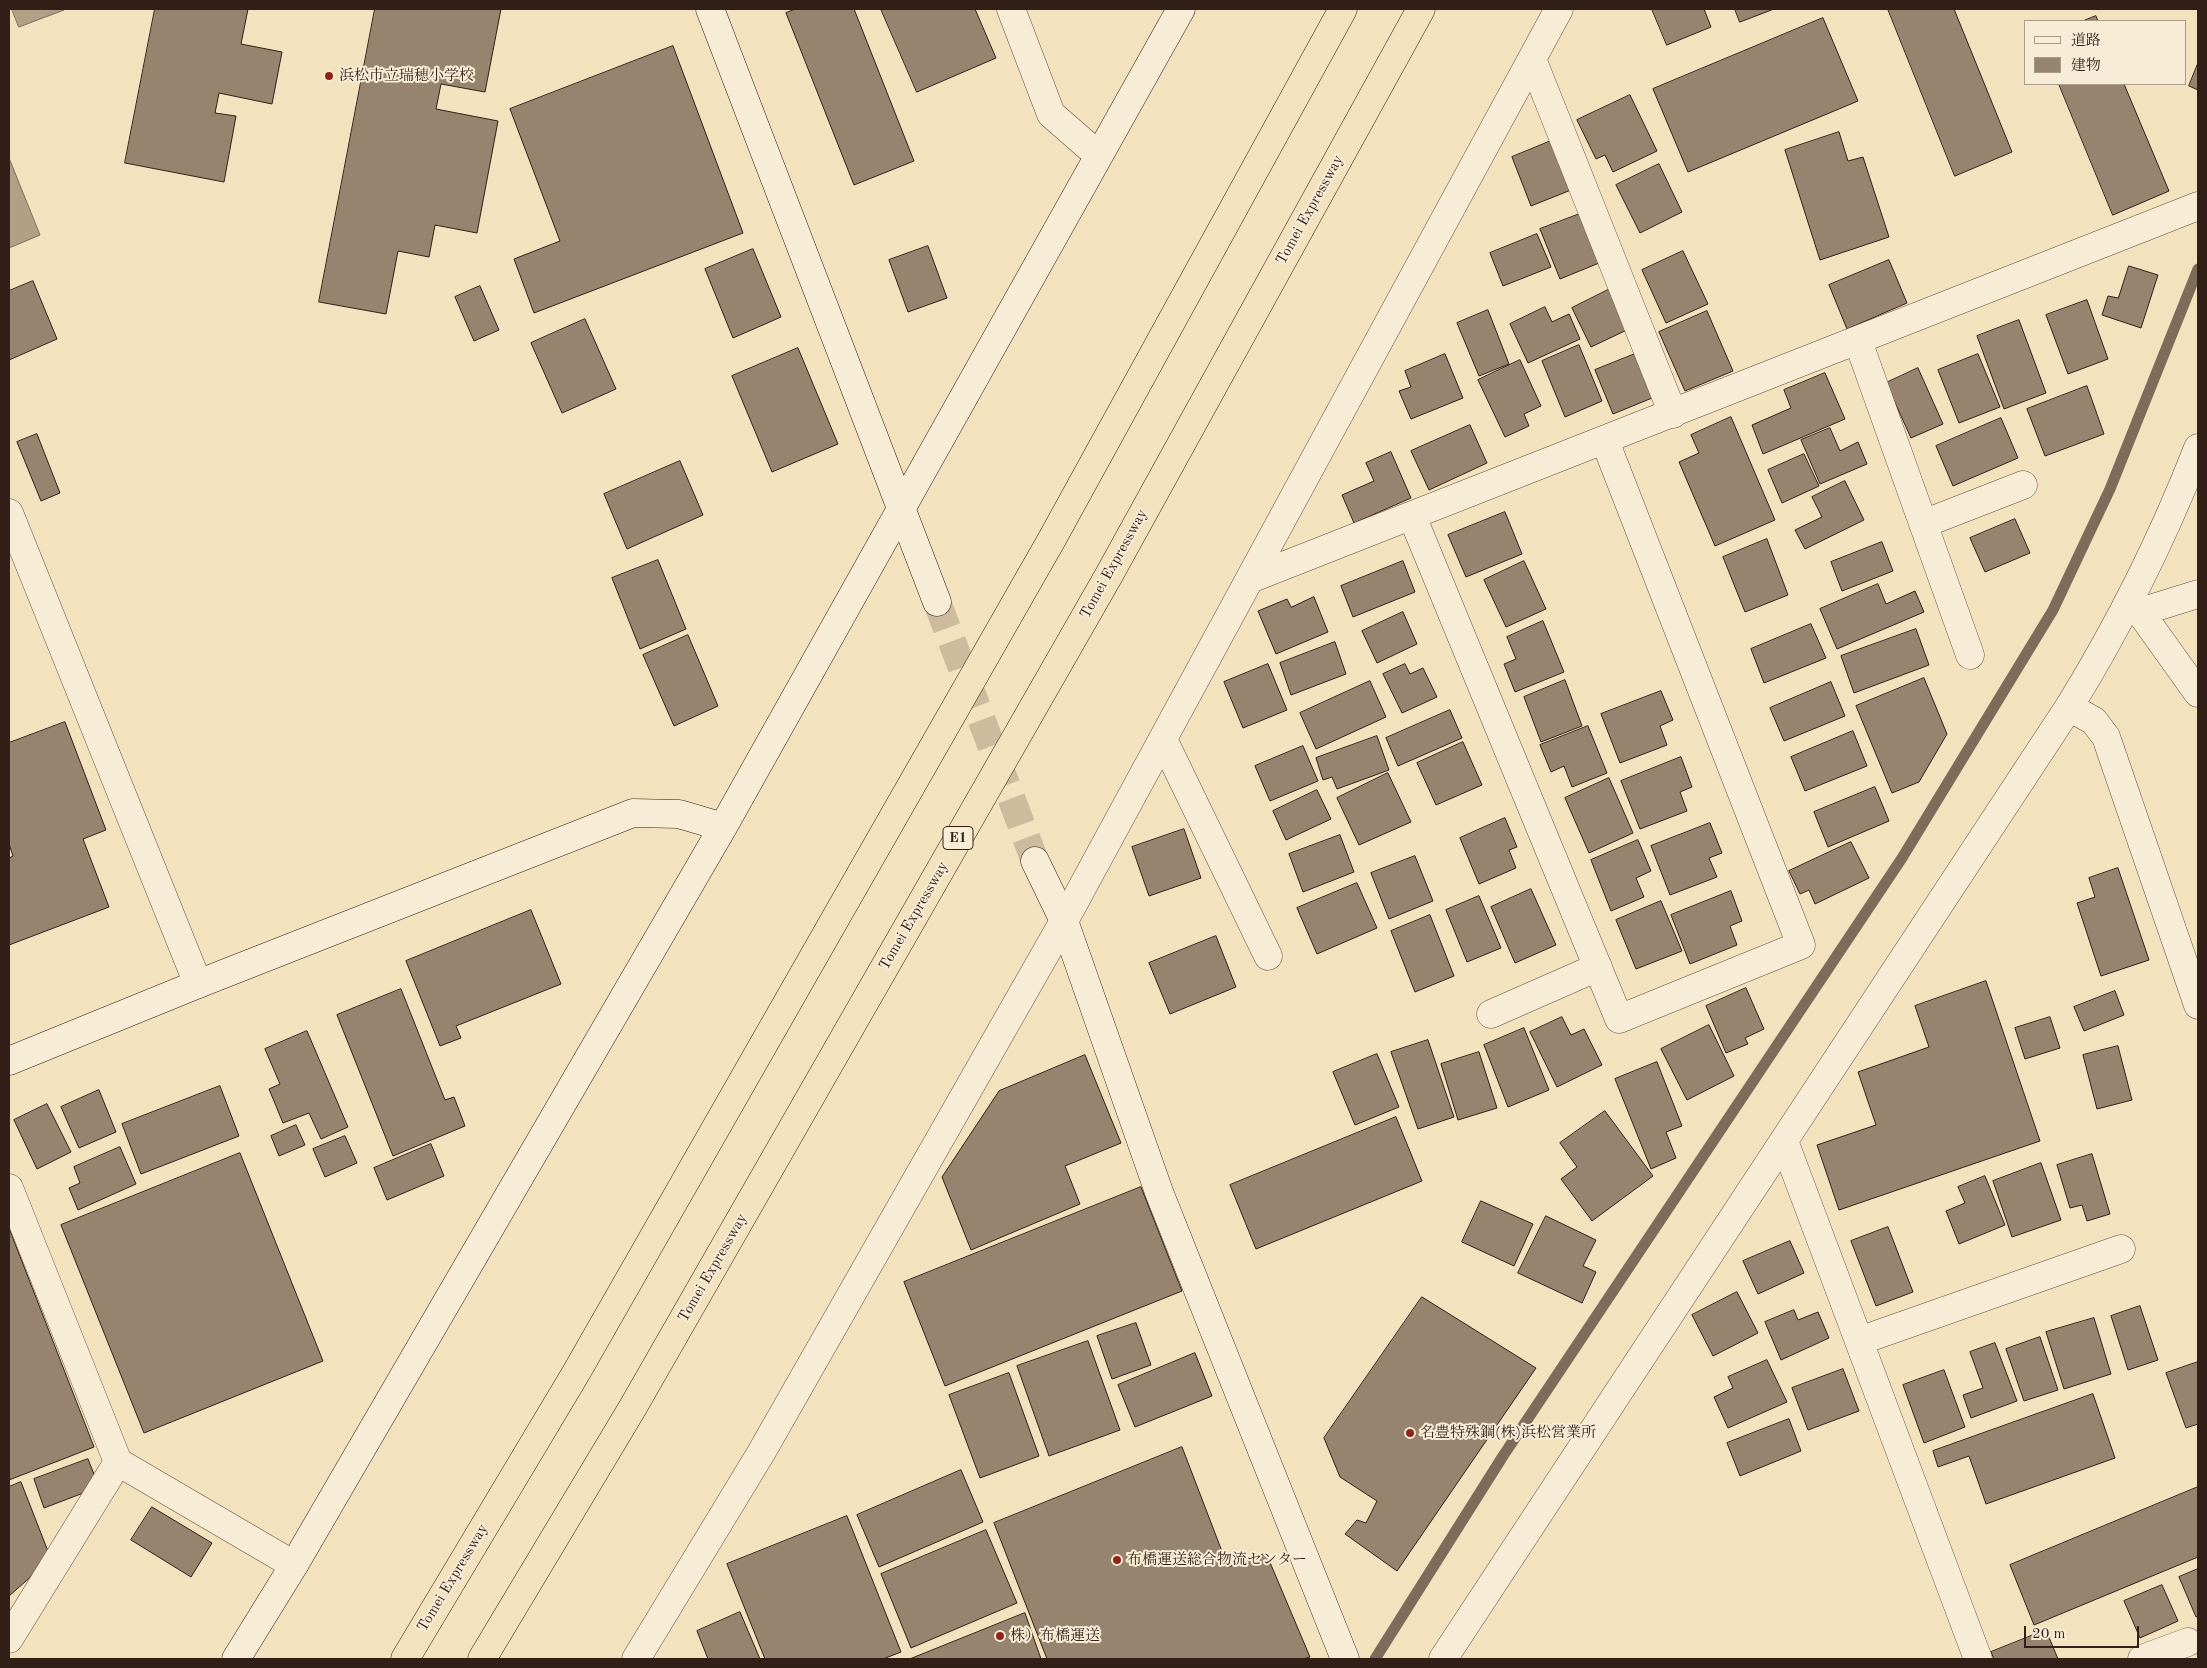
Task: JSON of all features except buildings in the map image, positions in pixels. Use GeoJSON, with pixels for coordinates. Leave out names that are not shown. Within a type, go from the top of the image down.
{"type":"FeatureCollection","features":[{"type":"Feature","properties":{"kind":"highway","name":"Tomei Expressway"},"geometry":{"type":"LineString","coordinates":[[405,1659],[576,1373],[1052,539],[1343,9]]}},
{"type":"Feature","properties":{"kind":"highway","name":"Tomei Expressway"},"geometry":{"type":"LineString","coordinates":[[482,1659],[638,1398],[1099,593],[1421,9]]}},
{"type":"Feature","properties":{"kind":"street"},"geometry":{"type":"LineString","coordinates":[[710,9],[937,602]]}},
{"type":"Feature","properties":{"kind":"street"},"geometry":{"type":"LineString","coordinates":[[1012,9],[1051,114],[1098,155]]}},
{"type":"Feature","properties":{"kind":"street"},"geometry":{"type":"LineString","coordinates":[[236,1659],[294,1565],[723,827],[1180,9]]}},
{"type":"Feature","properties":{"kind":"street"},"geometry":{"type":"LineString","coordinates":[[636,1659],[761,1453],[1064,921],[1559,9]]}},
{"type":"Feature","properties":{"kind":"street"},"geometry":{"type":"LineString","coordinates":[[1532,59],[1673,414]]}},
{"type":"Feature","properties":{"kind":"street"},"geometry":{"type":"LineString","coordinates":[[1250,579],[1605,441],[2198,206]]}},
{"type":"Feature","properties":{"kind":"street"},"geometry":{"type":"LineString","coordinates":[[1858,341],[1970,655]]}},
{"type":"Feature","properties":{"kind":"street"},"geometry":{"type":"LineString","coordinates":[[1412,516],[1619,1019],[1801,945],[1605,441]]}},
{"type":"Feature","properties":{"kind":"street"},"geometry":{"type":"LineString","coordinates":[[1443,1659],[2134,609],[2198,448]]}},
{"type":"Feature","properties":{"kind":"street"},"geometry":{"type":"LineString","coordinates":[[1923,524],[2023,485]]}},
{"type":"Feature","properties":{"kind":"street"},"geometry":{"type":"LineString","coordinates":[[9,513],[14,543],[198,984]]}},
{"type":"Feature","properties":{"kind":"street"},"geometry":{"type":"LineString","coordinates":[[2134,609],[2198,594]]}},
{"type":"Feature","properties":{"kind":"street"},"geometry":{"type":"LineString","coordinates":[[2134,609],[2198,692]]}},
{"type":"Feature","properties":{"kind":"street"},"geometry":{"type":"LineString","coordinates":[[2070,707],[2094,721],[2106,737],[2198,1005]]}},
{"type":"Feature","properties":{"kind":"street"},"geometry":{"type":"LineString","coordinates":[[1163,739],[1268,956]]}},
{"type":"Feature","properties":{"kind":"street"},"geometry":{"type":"LineString","coordinates":[[9,1061],[198,984],[633,813],[679,814],[723,827]]}},
{"type":"Feature","properties":{"kind":"street"},"geometry":{"type":"LineString","coordinates":[[1035,861],[1064,921],[1159,1192],[1345,1659]]}},
{"type":"Feature","properties":{"kind":"street"},"geometry":{"type":"LineString","coordinates":[[1491,1014],[1598,967]]}},
{"type":"Feature","properties":{"kind":"street"},"geometry":{"type":"LineString","coordinates":[[1784,1141],[1978,1659]]}},
{"type":"Feature","properties":{"kind":"street"},"geometry":{"type":"LineString","coordinates":[[9,1188],[118,1462],[294,1565]]}},
{"type":"Feature","properties":{"kind":"street"},"geometry":{"type":"LineString","coordinates":[[1859,1341],[2121,1249]]}},
{"type":"Feature","properties":{"kind":"street"},"geometry":{"type":"LineString","coordinates":[[9,1639],[118,1462]]}},
{"type":"Feature","properties":{"kind":"street"},"geometry":{"type":"LineString","coordinates":[[2142,1659],[2188,1642]]}},
{"type":"Feature","properties":{"kind":"shaded area"},"geometry":{"type":"Polygon","coordinates":[[[12,9],[64,9],[64,10],[19,27],[12,9]]]}},
{"type":"Feature","properties":{"kind":"shaded area"},"geometry":{"type":"Polygon","coordinates":[[[9,158],[40,235],[9,248],[9,158]]]}},
{"type":"Feature","properties":{"kind":"waterway"},"geometry":{"type":"LineString","coordinates":[[1375,1659],[1503,1456],[1902,858],[2053,610],[2110,489],[2198,269]]}},
{"type":"Feature","properties":{"kind":"tunnel"},"geometry":{"type":"LineString","coordinates":[[937,602],[1035,861]]}},
{"type":"Feature","properties":{"kind":"place","name":"浜松市立瑞穂小学校"},"geometry":{"type":"Point","coordinates":[329,76]}},
{"type":"Feature","properties":{"kind":"place","name":"名豊特殊鋼(株)浜松営業所"},"geometry":{"type":"Point","coordinates":[1410,1433]}},
{"type":"Feature","properties":{"kind":"place","name":"布橋運送総合物流センター"},"geometry":{"type":"Point","coordinates":[1117,1560]}},
{"type":"Feature","properties":{"kind":"place","name":"株）布橋運送"},"geometry":{"type":"Point","coordinates":[1000,1636]}}]}
